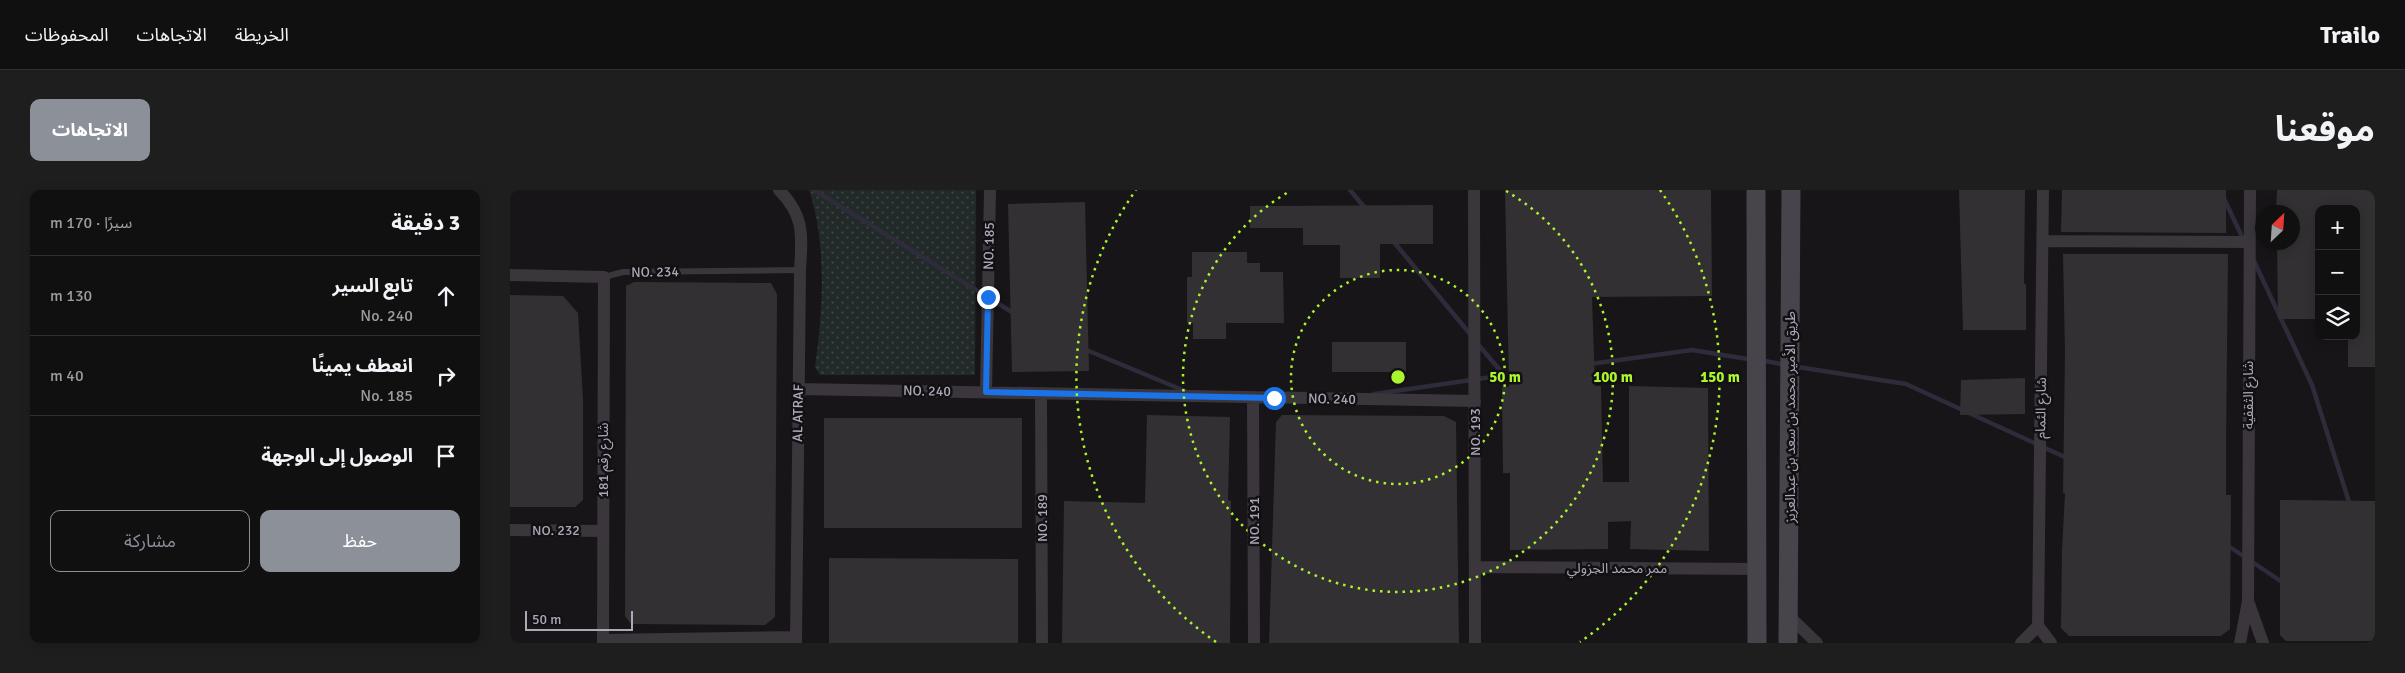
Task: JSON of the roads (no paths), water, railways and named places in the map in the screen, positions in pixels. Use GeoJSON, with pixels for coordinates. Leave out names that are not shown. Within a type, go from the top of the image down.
{"type":"FeatureCollection","features":[{"type":"Feature","properties":{"kind":"main road"},"geometry":{"type":"LineString","coordinates":[[1756,190],[1757,643]]}},
{"type":"Feature","properties":{"kind":"main road","name":"طريق الأمير محمد بن سعد بن عبدالعزيز"},"geometry":{"type":"LineString","coordinates":[[1788,643],[1791,190]]}},
{"type":"Feature","properties":{"kind":"street","name":"AL ATRAF"},"geometry":{"type":"LineString","coordinates":[[779,190],[791,202],[802,230],[798,389],[796,640]]}},
{"type":"Feature","properties":{"kind":"street","name":"NO. 185"},"geometry":{"type":"LineString","coordinates":[[986,392],[990,190]]}},
{"type":"Feature","properties":{"kind":"street","name":"NO. 193"},"geometry":{"type":"LineString","coordinates":[[1474,190],[1475,643]]}},
{"type":"Feature","properties":{"kind":"street","name":"شارع الثمام"},"geometry":{"type":"LineString","coordinates":[[2038,626],[2043,190]]}},
{"type":"Feature","properties":{"kind":"street","name":"شارع الثقفية"},"geometry":{"type":"LineString","coordinates":[[2248,600],[2250,190]]}},
{"type":"Feature","properties":{"kind":"street"},"geometry":{"type":"LineString","coordinates":[[2043,241],[2249,242]]}},
{"type":"Feature","properties":{"kind":"street","name":"NO. 234"},"geometry":{"type":"LineString","coordinates":[[510,275],[604,277]]}},
{"type":"Feature","properties":{"kind":"street","name":"شارع رقم 181"},"geometry":{"type":"LineString","coordinates":[[603,641],[604,277]]}},
{"type":"Feature","properties":{"kind":"street","name":"NO. 240"},"geometry":{"type":"LineString","coordinates":[[798,389],[1475,401]]}},
{"type":"Feature","properties":{"kind":"street","name":"NO. 189"},"geometry":{"type":"LineString","coordinates":[[1041,394],[1042,643]]}},
{"type":"Feature","properties":{"kind":"street","name":"NO. 191"},"geometry":{"type":"LineString","coordinates":[[1253,398],[1254,643]]}},
{"type":"Feature","properties":{"kind":"street","name":"NO. 232"},"geometry":{"type":"LineString","coordinates":[[510,530],[603,531]]}},
{"type":"Feature","properties":{"kind":"street","name":"ممر محمد الجزولي"},"geometry":{"type":"LineString","coordinates":[[1476,567],[1757,569]]}},
{"type":"Feature","properties":{"kind":"street"},"geometry":{"type":"LineString","coordinates":[[2240,643],[2248,600]]}},
{"type":"Feature","properties":{"kind":"street"},"geometry":{"type":"LineString","coordinates":[[2248,600],[2263,643]]}},
{"type":"Feature","properties":{"kind":"street"},"geometry":{"type":"LineString","coordinates":[[1788,615],[1817,643]]}},
{"type":"Feature","properties":{"kind":"street"},"geometry":{"type":"LineString","coordinates":[[2021,643],[2038,626],[2052,643]]}},
{"type":"Feature","properties":{"kind":"street"},"geometry":{"type":"LineString","coordinates":[[603,641],[796,640]]}},
{"type":"Feature","properties":{"kind":"lane","name":"NO. 234"},"geometry":{"type":"LineString","coordinates":[[604,277],[623,272],[800,270]]}},
{"type":"Feature","properties":{"kind":"waterway"},"geometry":{"type":"LineString","coordinates":[[814,190],[1015,314]]}},
{"type":"Feature","properties":{"kind":"waterway"},"geometry":{"type":"LineString","coordinates":[[1350,190],[1365,208]]}},
{"type":"Feature","properties":{"kind":"waterway"},"geometry":{"type":"LineString","coordinates":[[2220,190],[2244,241]]}},
{"type":"Feature","properties":{"kind":"waterway"},"geometry":{"type":"LineString","coordinates":[[1393,241],[1471,335]]}},
{"type":"Feature","properties":{"kind":"waterway"},"geometry":{"type":"LineString","coordinates":[[2254,261],[2312,385],[2350,505]]}},
{"type":"Feature","properties":{"kind":"waterway"},"geometry":{"type":"LineString","coordinates":[[1477,343],[1504,375]]}},
{"type":"Feature","properties":{"kind":"waterway"},"geometry":{"type":"LineString","coordinates":[[1084,349],[1185,391]]}},
{"type":"Feature","properties":{"kind":"waterway"},"geometry":{"type":"LineString","coordinates":[[1590,364],[1692,350],[1748,359]]}},
{"type":"Feature","properties":{"kind":"waterway"},"geometry":{"type":"LineString","coordinates":[[1765,361],[1781,364]]}},
{"type":"Feature","properties":{"kind":"waterway"},"geometry":{"type":"LineString","coordinates":[[1798,367],[1906,384],[2069,459]]}},
{"type":"Feature","properties":{"kind":"waterway"},"geometry":{"type":"LineString","coordinates":[[1374,394],[1513,374]]}},
{"type":"Feature","properties":{"kind":"waterway"},"geometry":{"type":"LineString","coordinates":[[2227,545],[2285,584]]}}]}
